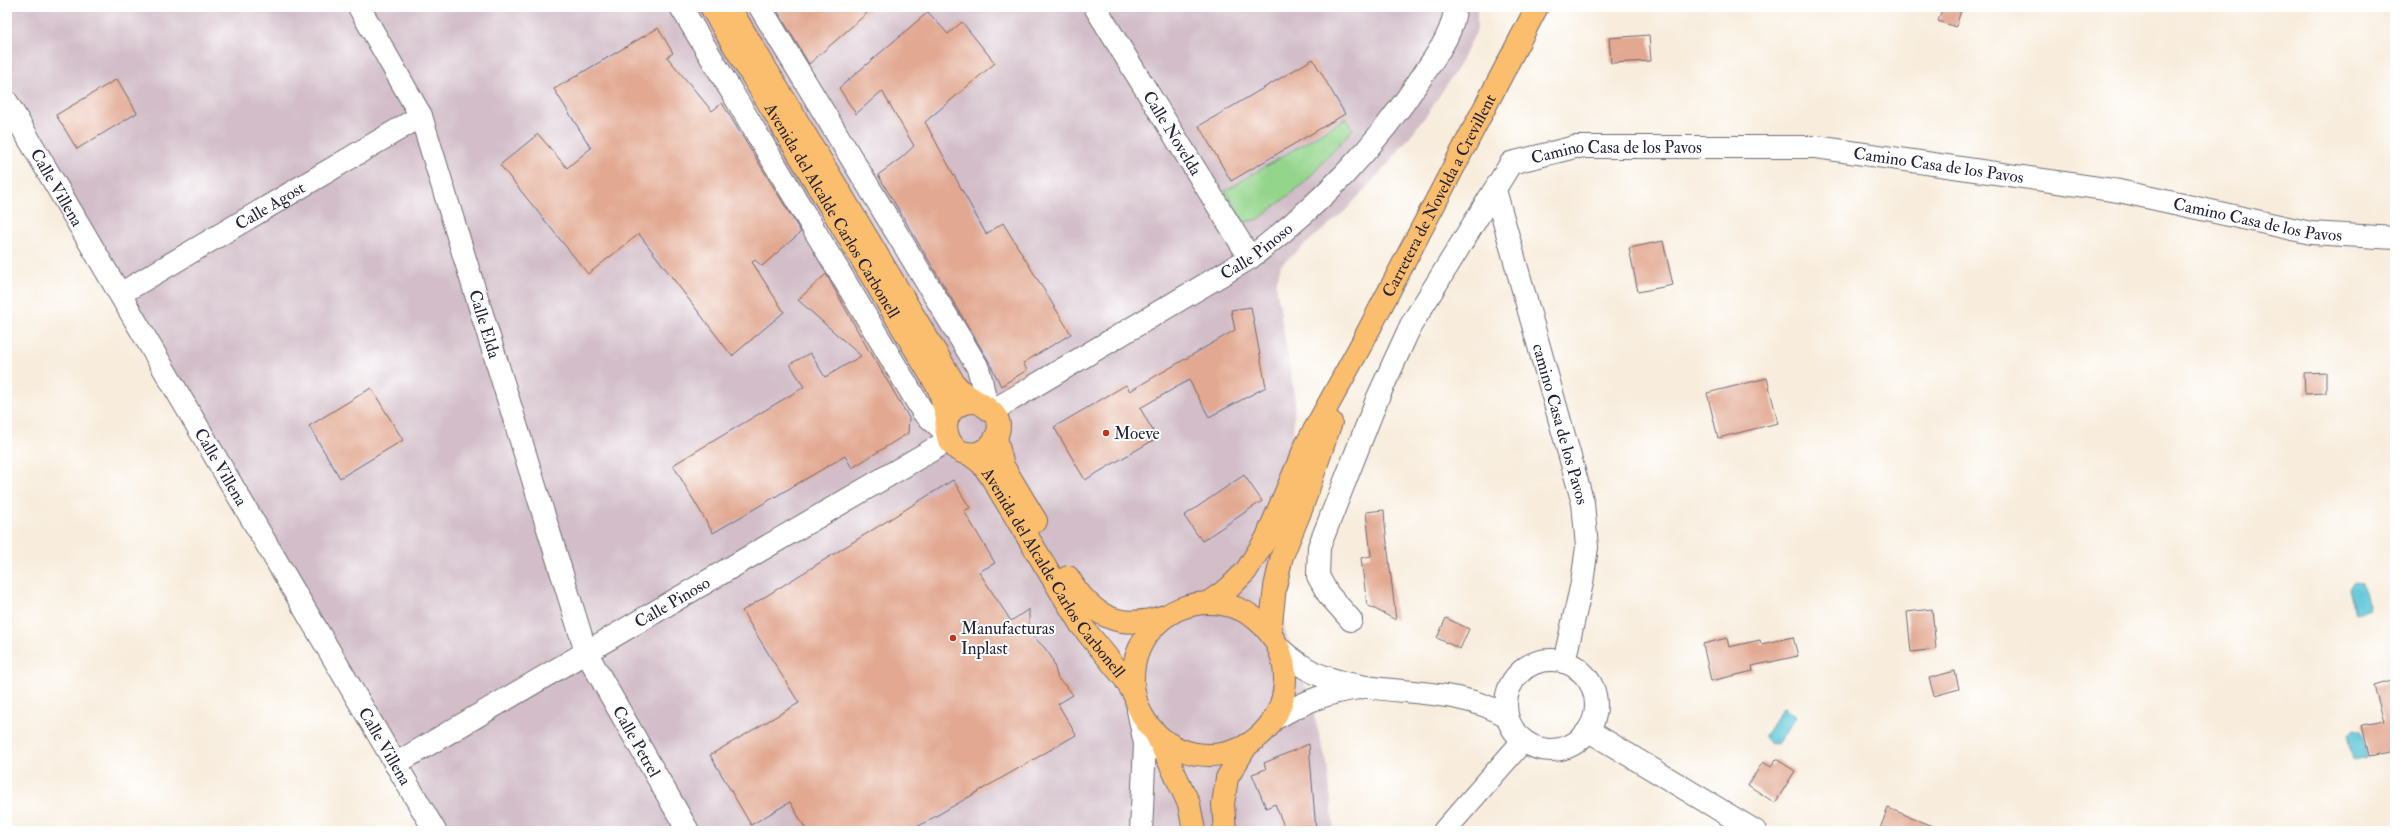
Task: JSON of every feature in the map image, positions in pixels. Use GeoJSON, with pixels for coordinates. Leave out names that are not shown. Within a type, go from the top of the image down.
{"type":"FeatureCollection","features":[{"type":"Feature","properties":{"kind":"main road","name":"Avenida del Alcalde Carlos Carbonell"},"geometry":{"type":"LineString","coordinates":[[710,7],[939,388],[947,430],[960,451],[968,454],[981,463],[990,475],[1081,625],[1125,680],[1157,736]]}},
{"type":"Feature","properties":{"kind":"main road","name":"Avenida del Alcalde Carlos Carbonell"},"geometry":{"type":"LineString","coordinates":[[729,7],[954,383],[964,394],[986,406],[998,422],[996,437],[1003,466],[1077,592],[1087,604],[1103,615],[1125,622],[1139,623],[1165,616]]}},
{"type":"Feature","properties":{"kind":"main road","name":"Carretera de Novelda a Crevillent"},"geometry":{"type":"LineString","coordinates":[[1340,384],[1537,7]]}},
{"type":"Feature","properties":{"kind":"main road"},"geometry":{"type":"LineString","coordinates":[[1209,602],[1229,588],[1246,571],[1266,539],[1306,446],[1340,384]]}},
{"type":"Feature","properties":{"kind":"main road"},"geometry":{"type":"LineString","coordinates":[[1224,831],[1223,804],[1227,778],[1246,745],[1276,718],[1284,693],[1285,672],[1274,640],[1275,587],[1282,556],[1302,507],[1332,419],[1340,384]]}},
{"type":"Feature","properties":{"kind":"main road"},"geometry":{"type":"LineString","coordinates":[[947,430],[959,404],[986,406]]}},
{"type":"Feature","properties":{"kind":"main road","name":"Avenida del Alcalde Carlos Carbonell"},"geometry":{"type":"LineString","coordinates":[[968,454],[985,450],[996,437]]}},
{"type":"Feature","properties":{"kind":"main road"},"geometry":{"type":"LineString","coordinates":[[1137,703],[1133,674],[1138,652],[1149,632],[1165,616],[1186,606],[1209,602],[1232,606],[1253,616],[1274,640]]}},
{"type":"Feature","properties":{"kind":"main road"},"geometry":{"type":"LineString","coordinates":[[1157,736],[1191,752],[1208,754],[1226,752],[1246,745]]}},
{"type":"Feature","properties":{"kind":"main road"},"geometry":{"type":"LineString","coordinates":[[1157,736],[1189,804],[1194,831]]}},
{"type":"Feature","properties":{"kind":"street","name":"Calle Elda"},"geometry":{"type":"LineString","coordinates":[[359,7],[420,116],[586,652]]}},
{"type":"Feature","properties":{"kind":"street"},"geometry":{"type":"LineString","coordinates":[[680,7],[924,412],[947,430]]}},
{"type":"Feature","properties":{"kind":"street"},"geometry":{"type":"LineString","coordinates":[[760,7],[977,366],[982,378],[986,406]]}},
{"type":"Feature","properties":{"kind":"street","name":"Calle Novelda"},"geometry":{"type":"LineString","coordinates":[[1095,7],[1250,258]]}},
{"type":"Feature","properties":{"kind":"street","name":"Calle Pinoso"},"geometry":{"type":"LineString","coordinates":[[986,406],[1250,258],[1277,238],[1341,180],[1377,141],[1401,109],[1442,47],[1455,14]]}},
{"type":"Feature","properties":{"kind":"street","name":"Calle Villena"},"geometry":{"type":"LineString","coordinates":[[7,102],[435,831]]}},
{"type":"Feature","properties":{"kind":"street","name":"Calle Agost"},"geometry":{"type":"LineString","coordinates":[[120,294],[420,116]]}},
{"type":"Feature","properties":{"kind":"street","name":"Camino Casa de los Pavos"},"geometry":{"type":"LineString","coordinates":[[1351,620],[1328,594],[1318,576],[1319,547],[1378,396],[1411,325],[1511,163],[1575,147],[1816,147],[2119,191],[2311,233],[2395,238]]}},
{"type":"Feature","properties":{"kind":"street","name":"camino Casa de los Pavos"},"geometry":{"type":"LineString","coordinates":[[1495,190],[1583,503],[1587,546],[1582,583],[1564,662]]}},
{"type":"Feature","properties":{"kind":"street","name":"Calle Pinoso"},"geometry":{"type":"LineString","coordinates":[[395,764],[586,652],[947,430]]}},
{"type":"Feature","properties":{"kind":"street"},"geometry":{"type":"LineString","coordinates":[[1274,640],[1301,666],[1325,677],[1372,687],[1460,698],[1488,705],[1508,716]]}},
{"type":"Feature","properties":{"kind":"street","name":"Calle Petrel"},"geometry":{"type":"LineString","coordinates":[[586,652],[688,831]]}},
{"type":"Feature","properties":{"kind":"street"},"geometry":{"type":"LineString","coordinates":[[1549,660],[1564,662],[1580,669],[1591,682],[1597,698],[1596,715],[1589,731],[1579,742],[1566,748],[1551,751],[1536,748],[1523,741],[1513,729],[1508,716],[1507,696],[1510,686],[1520,673],[1533,664],[1549,660]]}},
{"type":"Feature","properties":{"kind":"street"},"geometry":{"type":"LineString","coordinates":[[1460,698],[1510,686]]}},
{"type":"Feature","properties":{"kind":"street"},"geometry":{"type":"LineString","coordinates":[[1276,718],[1304,702],[1342,690],[1372,687]]}},
{"type":"Feature","properties":{"kind":"street"},"geometry":{"type":"LineString","coordinates":[[1137,703],[1146,744],[1141,831]]}},
{"type":"Feature","properties":{"kind":"street"},"geometry":{"type":"LineString","coordinates":[[1589,731],[1756,831]]}},
{"type":"Feature","properties":{"kind":"street"},"geometry":{"type":"LineString","coordinates":[[1444,831],[1523,741]]}},
{"type":"Feature","properties":{"kind":"shaded area"},"geometry":{"type":"Polygon","coordinates":[[[7,7],[1477,7],[1477,30],[1459,65],[1429,112],[1388,164],[1344,212],[1281,265],[1276,284],[1295,402],[1282,617],[1287,638],[1297,654],[1327,763],[1334,831],[435,831],[7,102],[7,7]]]}},
{"type":"Feature","properties":{"kind":"green space"},"geometry":{"type":"Polygon","coordinates":[[[1346,118],[1353,129],[1305,182],[1259,219],[1244,222],[1225,191],[1346,118]]]}},
{"type":"Feature","properties":{"kind":"water"},"geometry":{"type":"Polygon","coordinates":[[[2354,582],[2363,584],[2370,610],[2356,614],[2349,589],[2354,582]]]}},
{"type":"Feature","properties":{"kind":"water"},"geometry":{"type":"Polygon","coordinates":[[[1783,708],[1796,717],[1777,745],[1774,743],[1770,744],[1764,737],[1783,708]]]}},
{"type":"Feature","properties":{"kind":"water"},"geometry":{"type":"Polygon","coordinates":[[[2353,729],[2361,731],[2367,757],[2353,760],[2348,734],[2353,729]]]}},
{"type":"Feature","properties":{"kind":"building"},"geometry":{"type":"Polygon","coordinates":[[[775,7],[874,7],[809,64],[775,7]]]}},
{"type":"Feature","properties":{"kind":"building"},"geometry":{"type":"Polygon","coordinates":[[[1943,7],[1962,7],[1956,27],[1938,21],[1943,7]]]}},
{"type":"Feature","properties":{"kind":"building"},"geometry":{"type":"Polygon","coordinates":[[[928,12],[948,34],[962,22],[995,63],[925,122],[986,234],[1003,223],[1071,334],[1023,363],[1027,370],[1001,386],[988,360],[878,175],[914,146],[882,91],[856,114],[839,88],[928,12]]]}},
{"type":"Feature","properties":{"kind":"building"},"geometry":{"type":"Polygon","coordinates":[[[658,28],[673,53],[667,57],[712,111],[722,103],[801,232],[762,266],[755,260],[752,262],[784,312],[732,356],[639,234],[588,274],[500,165],[538,134],[567,168],[591,148],[554,89],[658,28]]]}},
{"type":"Feature","properties":{"kind":"building"},"geometry":{"type":"Polygon","coordinates":[[[1649,35],[1651,61],[1611,63],[1609,38],[1649,35]]]}},
{"type":"Feature","properties":{"kind":"building"},"geometry":{"type":"Polygon","coordinates":[[[1313,59],[1345,114],[1231,181],[1199,126],[1313,59]]]}},
{"type":"Feature","properties":{"kind":"building"},"geometry":{"type":"Polygon","coordinates":[[[117,79],[137,113],[77,149],[56,115],[117,79]]]}},
{"type":"Feature","properties":{"kind":"building"},"geometry":{"type":"Polygon","coordinates":[[[1663,241],[1673,285],[1638,292],[1629,248],[1663,241]]]}},
{"type":"Feature","properties":{"kind":"building"},"geometry":{"type":"Polygon","coordinates":[[[826,274],[909,418],[908,433],[852,468],[845,456],[713,533],[673,465],[804,387],[790,364],[810,353],[825,377],[861,356],[798,300],[826,274]]]}},
{"type":"Feature","properties":{"kind":"building"},"geometry":{"type":"Polygon","coordinates":[[[1251,307],[1266,387],[1209,417],[1189,380],[1140,408],[1157,438],[1085,480],[1054,427],[1126,385],[1130,391],[1235,330],[1231,310],[1251,307]]]}},
{"type":"Feature","properties":{"kind":"building"},"geometry":{"type":"Polygon","coordinates":[[[2326,372],[2326,393],[2305,394],[2304,373],[2326,372]]]}},
{"type":"Feature","properties":{"kind":"building"},"geometry":{"type":"Polygon","coordinates":[[[1767,378],[1778,423],[1718,438],[1707,393],[1767,378]]]}},
{"type":"Feature","properties":{"kind":"building"},"geometry":{"type":"Polygon","coordinates":[[[371,388],[403,440],[340,478],[309,426],[371,388]]]}},
{"type":"Feature","properties":{"kind":"building"},"geometry":{"type":"Polygon","coordinates":[[[1244,475],[1262,501],[1202,541],[1184,516],[1244,475]]]}},
{"type":"Feature","properties":{"kind":"building"},"geometry":{"type":"Polygon","coordinates":[[[953,480],[970,508],[964,511],[995,563],[979,572],[1011,621],[1029,609],[1029,633],[1044,647],[1052,658],[1058,679],[1073,695],[1058,704],[1076,735],[910,831],[807,831],[790,802],[751,825],[710,755],[799,703],[742,611],[953,480]]]}},
{"type":"Feature","properties":{"kind":"building"},"geometry":{"type":"Polygon","coordinates":[[[1384,510],[1396,620],[1367,605],[1361,558],[1371,556],[1366,512],[1384,510]]]}},
{"type":"Feature","properties":{"kind":"building"},"geometry":{"type":"Polygon","coordinates":[[[1932,609],[1936,649],[1911,652],[1907,612],[1932,609]]]}},
{"type":"Feature","properties":{"kind":"building"},"geometry":{"type":"Polygon","coordinates":[[[1446,618],[1469,629],[1460,649],[1437,638],[1446,618]]]}},
{"type":"Feature","properties":{"kind":"building"},"geometry":{"type":"Polygon","coordinates":[[[1793,637],[1798,656],[1752,666],[1753,671],[1711,681],[1703,644],[1727,638],[1729,647],[1760,640],[1761,644],[1793,637]]]}},
{"type":"Feature","properties":{"kind":"building"},"geometry":{"type":"Polygon","coordinates":[[[1955,671],[1959,689],[1934,696],[1929,678],[1955,671]]]}},
{"type":"Feature","properties":{"kind":"building"},"geometry":{"type":"Polygon","coordinates":[[[2395,680],[2395,751],[2369,756],[2362,725],[2384,721],[2374,686],[2395,680]]]}},
{"type":"Feature","properties":{"kind":"building"},"geometry":{"type":"Polygon","coordinates":[[[1309,744],[1316,831],[1286,831],[1275,804],[1266,808],[1252,774],[1266,769],[1264,763],[1309,744]]]}},
{"type":"Feature","properties":{"kind":"building"},"geometry":{"type":"Polygon","coordinates":[[[1776,759],[1795,771],[1775,803],[1748,785],[1763,762],[1771,767],[1776,759]]]}},
{"type":"Feature","properties":{"kind":"building"},"geometry":{"type":"Polygon","coordinates":[[[1888,808],[1943,830],[1943,831],[1879,831],[1888,808]]]}},
{"type":"Feature","properties":{"kind":"place","name":"Moeve"},"geometry":{"type":"Point","coordinates":[1106,433]}},
{"type":"Feature","properties":{"kind":"place","name":"Manufacturas Inplast"},"geometry":{"type":"Point","coordinates":[953,638]}}]}
